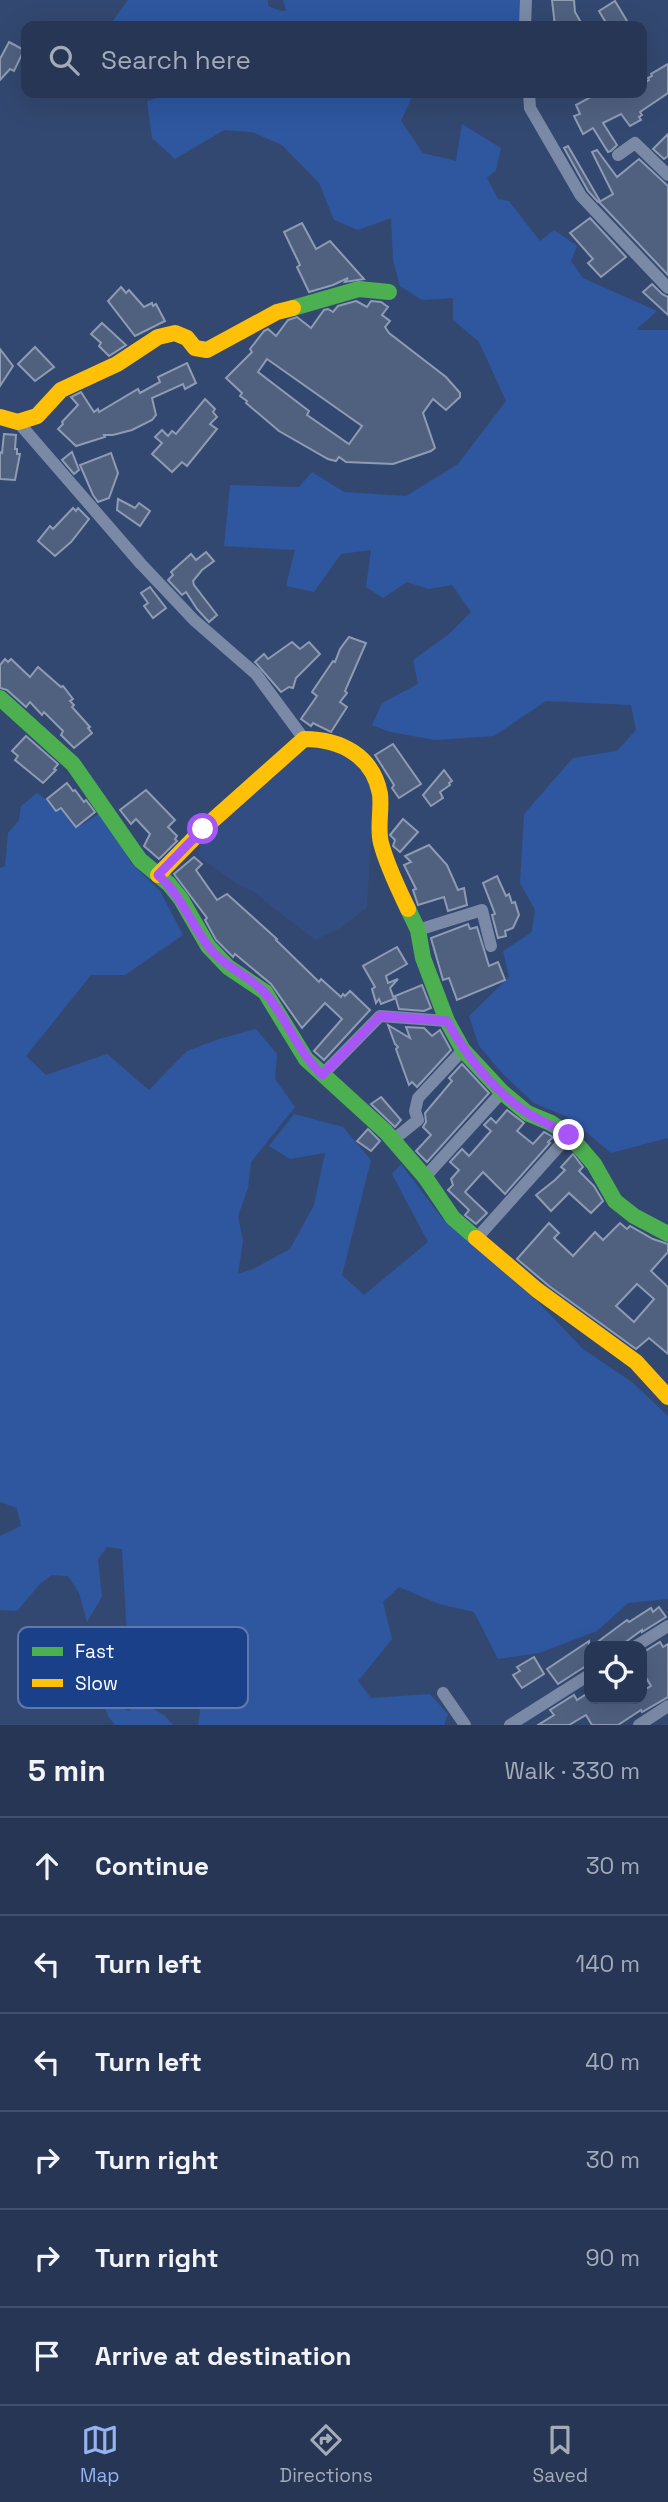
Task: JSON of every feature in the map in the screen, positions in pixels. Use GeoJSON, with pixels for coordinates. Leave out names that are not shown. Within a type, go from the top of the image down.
{"type":"FeatureCollection","features":[{"type":"Feature","properties":{"kind":"street"},"geometry":{"type":"LineString","coordinates":[[526,0],[526,21]]}},
{"type":"Feature","properties":{"kind":"street"},"geometry":{"type":"LineString","coordinates":[[529,98],[530,108],[581,196],[668,288]]}},
{"type":"Feature","properties":{"kind":"street"},"geometry":{"type":"LineString","coordinates":[[618,155],[635,143],[668,175]]}},
{"type":"Feature","properties":{"kind":"street"},"geometry":{"type":"LineString","coordinates":[[0,417],[18,422],[37,416],[61,390],[117,364],[158,337],[175,333],[187,338],[195,348],[206,350],[276,312],[359,289],[389,292]]}},
{"type":"Feature","properties":{"kind":"street"},"geometry":{"type":"LineString","coordinates":[[18,422],[141,564],[194,620],[256,674],[304,739]]}},
{"type":"Feature","properties":{"kind":"street"},"geometry":{"type":"LineString","coordinates":[[0,698],[74,764],[140,860],[181,899],[208,946],[228,967],[265,992],[306,1059],[393,1140],[425,1177],[453,1217],[537,1290],[636,1362],[665,1387]]}},
{"type":"Feature","properties":{"kind":"street"},"geometry":{"type":"LineString","coordinates":[[158,875],[203,829],[304,739],[317,739],[349,749],[366,761],[376,780],[380,796],[380,841],[390,870],[418,930],[423,958],[447,1021],[463,1050],[502,1092],[527,1113],[569,1135],[594,1164],[615,1201],[634,1216],[668,1234]]}},
{"type":"Feature","properties":{"kind":"street"},"geometry":{"type":"LineString","coordinates":[[418,930],[482,909],[491,946]]}},
{"type":"Feature","properties":{"kind":"street"},"geometry":{"type":"LineString","coordinates":[[322,1075],[380,1016],[447,1021]]}},
{"type":"Feature","properties":{"kind":"street"},"geometry":{"type":"LineString","coordinates":[[393,1140],[418,1120],[415,1111],[418,1098],[463,1050]]}},
{"type":"Feature","properties":{"kind":"street"},"geometry":{"type":"LineString","coordinates":[[425,1177],[502,1092]]}},
{"type":"Feature","properties":{"kind":"street"},"geometry":{"type":"LineString","coordinates":[[476,1239],[569,1135]]}},
{"type":"Feature","properties":{"kind":"street"},"geometry":{"type":"LineString","coordinates":[[644,1641],[668,1626]]}},
{"type":"Feature","properties":{"kind":"street"},"geometry":{"type":"LineString","coordinates":[[510,1725],[584,1678]]}},
{"type":"Feature","properties":{"kind":"street"},"geometry":{"type":"LineString","coordinates":[[443,1693],[465,1725]]}},
{"type":"Feature","properties":{"kind":"street"},"geometry":{"type":"LineString","coordinates":[[639,1725],[668,1706]]}},
{"type":"Feature","properties":{"kind":"shaded area"},"geometry":{"type":"Polygon","coordinates":[[[128,0],[268,0],[268,6],[286,11],[283,0],[524,0],[525,21],[113,21],[128,0]]]}},
{"type":"Feature","properties":{"kind":"shaded area"},"geometry":{"type":"Polygon","coordinates":[[[157,98],[412,98],[401,121],[423,153],[456,161],[462,124],[501,148],[496,170],[487,178],[498,199],[509,201],[540,241],[554,230],[577,246],[571,261],[583,278],[657,311],[636,330],[668,330],[668,1138],[611,1153],[568,1117],[534,1103],[503,1074],[479,1046],[469,1016],[509,977],[503,951],[532,932],[535,910],[520,883],[524,814],[573,758],[617,751],[636,730],[631,705],[546,701],[494,736],[435,740],[390,732],[372,725],[382,703],[418,684],[413,660],[448,635],[471,612],[452,585],[429,589],[407,582],[383,598],[366,587],[371,550],[341,554],[314,592],[286,586],[295,550],[224,546],[230,485],[299,487],[312,472],[344,492],[406,496],[458,464],[506,401],[479,342],[453,320],[453,298],[422,300],[400,286],[393,260],[391,218],[358,230],[334,220],[319,183],[282,145],[252,132],[224,130],[175,159],[152,138],[147,101],[157,98]]]}},
{"type":"Feature","properties":{"kind":"shaded area"},"geometry":{"type":"Polygon","coordinates":[[[328,748],[343,752],[357,762],[374,791],[367,907],[342,927],[315,940],[252,891],[237,884],[198,856],[200,842],[292,756],[309,749],[328,748]]]}},
{"type":"Feature","properties":{"kind":"shaded area"},"geometry":{"type":"Polygon","coordinates":[[[37,793],[82,825],[103,811],[131,863],[160,891],[183,935],[125,975],[91,975],[26,1056],[46,1075],[107,1054],[149,1090],[187,1051],[256,1029],[277,1054],[275,1079],[295,1107],[251,1162],[248,1188],[238,1216],[243,1241],[238,1274],[290,1249],[314,1205],[325,1153],[290,1159],[269,1146],[294,1114],[343,1127],[371,1160],[342,1275],[364,1295],[428,1242],[392,1174],[401,1164],[442,1218],[537,1301],[583,1349],[633,1383],[668,1416],[668,1599],[628,1603],[597,1631],[539,1653],[498,1659],[474,1612],[439,1604],[399,1587],[383,1602],[392,1639],[358,1681],[371,1698],[430,1694],[448,1714],[444,1725],[198,1725],[199,1708],[248,1708],[248,1627],[126,1627],[122,1549],[107,1547],[98,1559],[102,1597],[87,1622],[79,1593],[68,1576],[52,1575],[40,1584],[17,1611],[0,1610],[0,1536],[21,1526],[17,1508],[0,1502],[0,868],[5,866],[8,833],[19,820],[21,806],[37,793]]]}},
{"type":"Feature","properties":{"kind":"shaded area"},"geometry":{"type":"Polygon","coordinates":[[[105,1708],[129,1711],[132,1708],[152,1708],[173,1725],[115,1725],[105,1708]]]}},
{"type":"Feature","properties":{"kind":"building"},"geometry":{"type":"Polygon","coordinates":[[[552,0],[574,0],[575,12],[580,21],[554,21],[552,0]]]}},
{"type":"Feature","properties":{"kind":"building"},"geometry":{"type":"Polygon","coordinates":[[[615,1],[627,21],[605,21],[599,11],[615,1]]]}},
{"type":"Feature","properties":{"kind":"building"},"geometry":{"type":"Polygon","coordinates":[[[9,42],[21,48],[21,56],[14,71],[10,69],[0,80],[0,59],[9,42]]]}},
{"type":"Feature","properties":{"kind":"building"},"geometry":{"type":"Polygon","coordinates":[[[668,64],[668,93],[640,112],[641,120],[630,126],[621,114],[603,123],[617,145],[611,151],[608,152],[593,128],[583,134],[574,116],[580,114],[576,105],[589,98],[647,98],[647,81],[651,74],[668,64]]]}},
{"type":"Feature","properties":{"kind":"building"},"geometry":{"type":"Polygon","coordinates":[[[668,134],[668,156],[664,159],[653,149],[668,134]]]}},
{"type":"Feature","properties":{"kind":"building"},"geometry":{"type":"Polygon","coordinates":[[[568,146],[600,201],[588,191],[564,148],[568,146]]]}},
{"type":"Feature","properties":{"kind":"building"},"geometry":{"type":"Polygon","coordinates":[[[597,150],[617,177],[639,159],[668,186],[668,275],[599,202],[613,194],[592,152],[597,150]]]}},
{"type":"Feature","properties":{"kind":"building"},"geometry":{"type":"Polygon","coordinates":[[[590,218],[626,257],[601,277],[588,263],[593,259],[570,233],[590,218]]]}},
{"type":"Feature","properties":{"kind":"building"},"geometry":{"type":"Polygon","coordinates":[[[302,223],[316,249],[330,241],[364,279],[345,282],[348,278],[309,292],[284,232],[302,223]]]}},
{"type":"Feature","properties":{"kind":"building"},"geometry":{"type":"Polygon","coordinates":[[[652,284],[668,297],[668,315],[643,292],[652,284]]]}},
{"type":"Feature","properties":{"kind":"building"},"geometry":{"type":"Polygon","coordinates":[[[121,287],[126,293],[129,290],[144,307],[156,304],[165,321],[135,336],[108,301],[121,287]]]}},
{"type":"Feature","properties":{"kind":"building"},"geometry":{"type":"Polygon","coordinates":[[[356,301],[367,307],[371,301],[381,302],[388,307],[382,315],[390,321],[385,327],[389,333],[446,377],[460,393],[460,397],[446,410],[433,399],[423,413],[435,448],[431,451],[393,464],[346,462],[339,457],[336,461],[328,459],[279,431],[246,403],[240,396],[242,393],[226,378],[252,352],[250,349],[264,331],[268,329],[276,336],[288,320],[297,317],[311,328],[324,310],[333,312],[338,306],[356,301]],[[267,359],[258,372],[309,411],[307,415],[349,444],[362,426],[267,359]]]}},
{"type":"Feature","properties":{"kind":"building"},"geometry":{"type":"Polygon","coordinates":[[[102,323],[126,345],[109,356],[91,334],[102,323]]]}},
{"type":"Feature","properties":{"kind":"building"},"geometry":{"type":"Polygon","coordinates":[[[35,347],[54,367],[35,381],[18,364],[35,347]]]}},
{"type":"Feature","properties":{"kind":"building"},"geometry":{"type":"Polygon","coordinates":[[[0,349],[13,366],[0,386],[0,349]]]}},
{"type":"Feature","properties":{"kind":"building"},"geometry":{"type":"Polygon","coordinates":[[[187,363],[196,383],[185,389],[183,384],[152,398],[156,415],[152,420],[132,430],[104,435],[105,437],[76,446],[58,429],[78,405],[71,397],[81,392],[94,412],[98,409],[99,412],[138,389],[140,393],[160,382],[158,377],[187,363]]]}},
{"type":"Feature","properties":{"kind":"building"},"geometry":{"type":"Polygon","coordinates":[[[205,399],[215,409],[213,412],[217,417],[210,424],[217,429],[187,466],[182,462],[172,472],[152,454],[162,443],[155,437],[162,430],[168,436],[172,431],[176,434],[205,399]]]}},
{"type":"Feature","properties":{"kind":"building"},"geometry":{"type":"Polygon","coordinates":[[[4,434],[16,435],[15,449],[17,454],[20,454],[15,480],[0,479],[0,452],[2,453],[4,434]]]}},
{"type":"Feature","properties":{"kind":"building"},"geometry":{"type":"Polygon","coordinates":[[[72,452],[79,470],[74,474],[62,460],[72,452]]]}},
{"type":"Feature","properties":{"kind":"building"},"geometry":{"type":"Polygon","coordinates":[[[111,453],[118,473],[109,498],[98,502],[80,465],[111,453]]]}},
{"type":"Feature","properties":{"kind":"building"},"geometry":{"type":"Polygon","coordinates":[[[118,499],[135,508],[139,503],[150,511],[140,526],[117,510],[118,499]]]}},
{"type":"Feature","properties":{"kind":"building"},"geometry":{"type":"Polygon","coordinates":[[[73,508],[76,511],[78,508],[89,519],[71,542],[55,556],[38,541],[50,526],[53,529],[73,508]]]}},
{"type":"Feature","properties":{"kind":"building"},"geometry":{"type":"Polygon","coordinates":[[[206,552],[214,561],[193,581],[217,615],[209,622],[186,592],[182,595],[168,580],[173,575],[171,572],[191,554],[196,560],[206,552]]]}},
{"type":"Feature","properties":{"kind":"building"},"geometry":{"type":"Polygon","coordinates":[[[150,587],[166,608],[153,618],[144,606],[148,603],[141,593],[150,587]]]}},
{"type":"Feature","properties":{"kind":"building"},"geometry":{"type":"Polygon","coordinates":[[[349,637],[366,643],[345,691],[347,693],[340,702],[347,707],[331,732],[313,723],[311,726],[301,719],[317,696],[312,692],[333,661],[335,662],[349,637]]]}},
{"type":"Feature","properties":{"kind":"building"},"geometry":{"type":"Polygon","coordinates":[[[292,642],[300,649],[309,642],[320,654],[296,678],[293,688],[289,687],[281,692],[255,662],[264,654],[268,659],[292,642]]]}},
{"type":"Feature","properties":{"kind":"building"},"geometry":{"type":"Polygon","coordinates":[[[5,659],[8,662],[11,659],[30,677],[38,667],[63,686],[73,699],[70,701],[74,705],[72,707],[92,733],[74,748],[61,735],[63,731],[44,712],[42,715],[30,702],[26,707],[7,690],[0,688],[0,665],[5,659]]]}},
{"type":"Feature","properties":{"kind":"building"},"geometry":{"type":"Polygon","coordinates":[[[26,736],[58,764],[54,769],[56,770],[43,783],[15,760],[18,756],[12,751],[26,736]]]}},
{"type":"Feature","properties":{"kind":"building"},"geometry":{"type":"Polygon","coordinates":[[[393,744],[421,784],[399,798],[375,755],[393,744]]]}},
{"type":"Feature","properties":{"kind":"building"},"geometry":{"type":"Polygon","coordinates":[[[444,770],[452,781],[440,792],[443,798],[431,806],[423,795],[444,770]]]}},
{"type":"Feature","properties":{"kind":"building"},"geometry":{"type":"Polygon","coordinates":[[[67,783],[95,812],[76,827],[61,808],[56,811],[47,799],[67,783]]]}},
{"type":"Feature","properties":{"kind":"building"},"geometry":{"type":"Polygon","coordinates":[[[146,790],[175,820],[168,827],[177,836],[177,841],[159,859],[144,846],[150,834],[136,819],[131,824],[120,810],[146,790]]]}},
{"type":"Feature","properties":{"kind":"building"},"geometry":{"type":"Polygon","coordinates":[[[403,819],[418,832],[400,852],[393,846],[395,840],[390,835],[403,819]]]}},
{"type":"Feature","properties":{"kind":"building"},"geometry":{"type":"Polygon","coordinates":[[[429,845],[447,865],[458,890],[464,888],[467,905],[448,911],[444,897],[418,905],[413,890],[416,889],[404,865],[411,862],[405,856],[429,845]]]}},
{"type":"Feature","properties":{"kind":"building"},"geometry":{"type":"Polygon","coordinates":[[[194,857],[202,864],[196,870],[217,900],[227,894],[319,982],[321,979],[341,997],[350,991],[370,1010],[324,1060],[314,1051],[342,1019],[325,1003],[302,1028],[271,984],[235,954],[233,957],[216,940],[205,920],[207,918],[174,874],[194,857]]]}},
{"type":"Feature","properties":{"kind":"building"},"geometry":{"type":"Polygon","coordinates":[[[497,876],[506,896],[509,894],[512,903],[515,902],[519,915],[513,928],[505,931],[506,936],[498,938],[492,915],[495,914],[483,883],[497,876]]]}},
{"type":"Feature","properties":{"kind":"building"},"geometry":{"type":"Polygon","coordinates":[[[468,924],[470,929],[477,927],[489,966],[498,962],[505,980],[457,1000],[449,978],[443,980],[431,938],[468,924]]]}},
{"type":"Feature","properties":{"kind":"building"},"geometry":{"type":"Polygon","coordinates":[[[397,947],[407,964],[386,976],[388,983],[398,979],[390,988],[394,999],[381,1004],[379,999],[376,1003],[372,989],[375,987],[363,966],[397,947]]]}},
{"type":"Feature","properties":{"kind":"building"},"geometry":{"type":"Polygon","coordinates":[[[422,985],[431,1008],[424,1011],[399,1009],[395,996],[422,985]]]}},
{"type":"Feature","properties":{"kind":"building"},"geometry":{"type":"Polygon","coordinates":[[[388,1025],[410,1038],[406,1027],[424,1028],[432,1036],[440,1030],[451,1050],[417,1087],[412,1082],[409,1085],[396,1049],[398,1047],[388,1025]]]}},
{"type":"Feature","properties":{"kind":"building"},"geometry":{"type":"Polygon","coordinates":[[[462,1064],[489,1093],[427,1162],[416,1151],[431,1135],[423,1127],[426,1122],[425,1113],[452,1081],[449,1078],[462,1064]]]}},
{"type":"Feature","properties":{"kind":"building"},"geometry":{"type":"Polygon","coordinates":[[[381,1097],[401,1120],[395,1127],[371,1104],[381,1097]]]}},
{"type":"Feature","properties":{"kind":"building"},"geometry":{"type":"Polygon","coordinates":[[[507,1110],[524,1123],[517,1131],[533,1144],[544,1132],[553,1137],[505,1194],[483,1172],[465,1192],[487,1213],[476,1224],[465,1215],[469,1210],[448,1190],[453,1185],[451,1179],[459,1170],[450,1162],[462,1149],[469,1156],[491,1131],[484,1125],[491,1118],[496,1123],[507,1110]]]}},
{"type":"Feature","properties":{"kind":"building"},"geometry":{"type":"Polygon","coordinates":[[[368,1129],[380,1141],[371,1151],[357,1141],[368,1129]]]}},
{"type":"Feature","properties":{"kind":"building"},"geometry":{"type":"Polygon","coordinates":[[[573,1154],[583,1167],[579,1171],[594,1186],[603,1201],[591,1213],[569,1193],[551,1211],[536,1195],[565,1170],[561,1167],[573,1154]]]}},
{"type":"Feature","properties":{"kind":"building"},"geometry":{"type":"Polygon","coordinates":[[[549,1223],[559,1233],[554,1238],[573,1256],[595,1232],[603,1240],[620,1223],[627,1229],[630,1226],[668,1244],[668,1252],[651,1271],[668,1287],[668,1354],[649,1338],[636,1349],[549,1286],[517,1259],[549,1223]],[[637,1284],[616,1306],[634,1322],[654,1299],[637,1284]]]}},
{"type":"Feature","properties":{"kind":"building"},"geometry":{"type":"Polygon","coordinates":[[[659,1607],[666,1617],[627,1641],[599,1641],[627,1620],[629,1622],[651,1608],[653,1612],[659,1607]]]}},
{"type":"Feature","properties":{"kind":"building"},"geometry":{"type":"Polygon","coordinates":[[[660,1642],[663,1647],[668,1644],[668,1697],[618,1725],[592,1725],[586,1715],[569,1725],[538,1725],[554,1715],[550,1710],[574,1695],[577,1700],[584,1696],[584,1704],[647,1704],[647,1688],[651,1686],[647,1679],[647,1650],[660,1642]]]}},
{"type":"Feature","properties":{"kind":"building"},"geometry":{"type":"Polygon","coordinates":[[[584,1644],[584,1667],[558,1684],[547,1669],[584,1644]]]}},
{"type":"Feature","properties":{"kind":"building"},"geometry":{"type":"Polygon","coordinates":[[[534,1657],[544,1674],[522,1688],[513,1675],[520,1671],[517,1667],[534,1657]]]}},
{"type":"Feature","properties":{"kind":"traffic: fast"},"geometry":{"type":"LineString","coordinates":[[293,308],[359,289],[389,292]]}},
{"type":"Feature","properties":{"kind":"traffic: fast"},"geometry":{"type":"LineString","coordinates":[[0,698],[73,764],[140,860],[169,884],[181,899],[208,946],[228,967],[265,992],[306,1059],[386,1132],[425,1177],[453,1218],[476,1238]]}},
{"type":"Feature","properties":{"kind":"traffic: fast"},"geometry":{"type":"LineString","coordinates":[[408,909],[418,930],[423,958],[447,1021],[463,1050],[502,1092],[527,1113],[551,1123],[569,1135],[594,1164],[615,1201],[634,1216],[668,1234]]}},
{"type":"Feature","properties":{"kind":"traffic: slow"},"geometry":{"type":"LineString","coordinates":[[0,417],[18,422],[37,416],[61,390],[117,364],[158,337],[175,333],[187,338],[195,348],[207,350],[277,312],[293,308]]}},
{"type":"Feature","properties":{"kind":"traffic: slow"},"geometry":{"type":"LineString","coordinates":[[158,875],[203,829],[304,739],[318,740],[342,746],[353,752],[370,769],[380,794],[381,843],[408,909]]}},
{"type":"Feature","properties":{"kind":"traffic: slow"},"geometry":{"type":"LineString","coordinates":[[476,1238],[537,1290],[636,1362],[668,1397]]}},
{"type":"Feature","properties":{"kind":"route"},"geometry":{"type":"LineString","coordinates":[[203,829],[158,875],[181,899],[208,946],[228,967],[265,992],[306,1059],[322,1075],[380,1016],[447,1021],[463,1050],[502,1092],[527,1113],[569,1135]]}}]}
